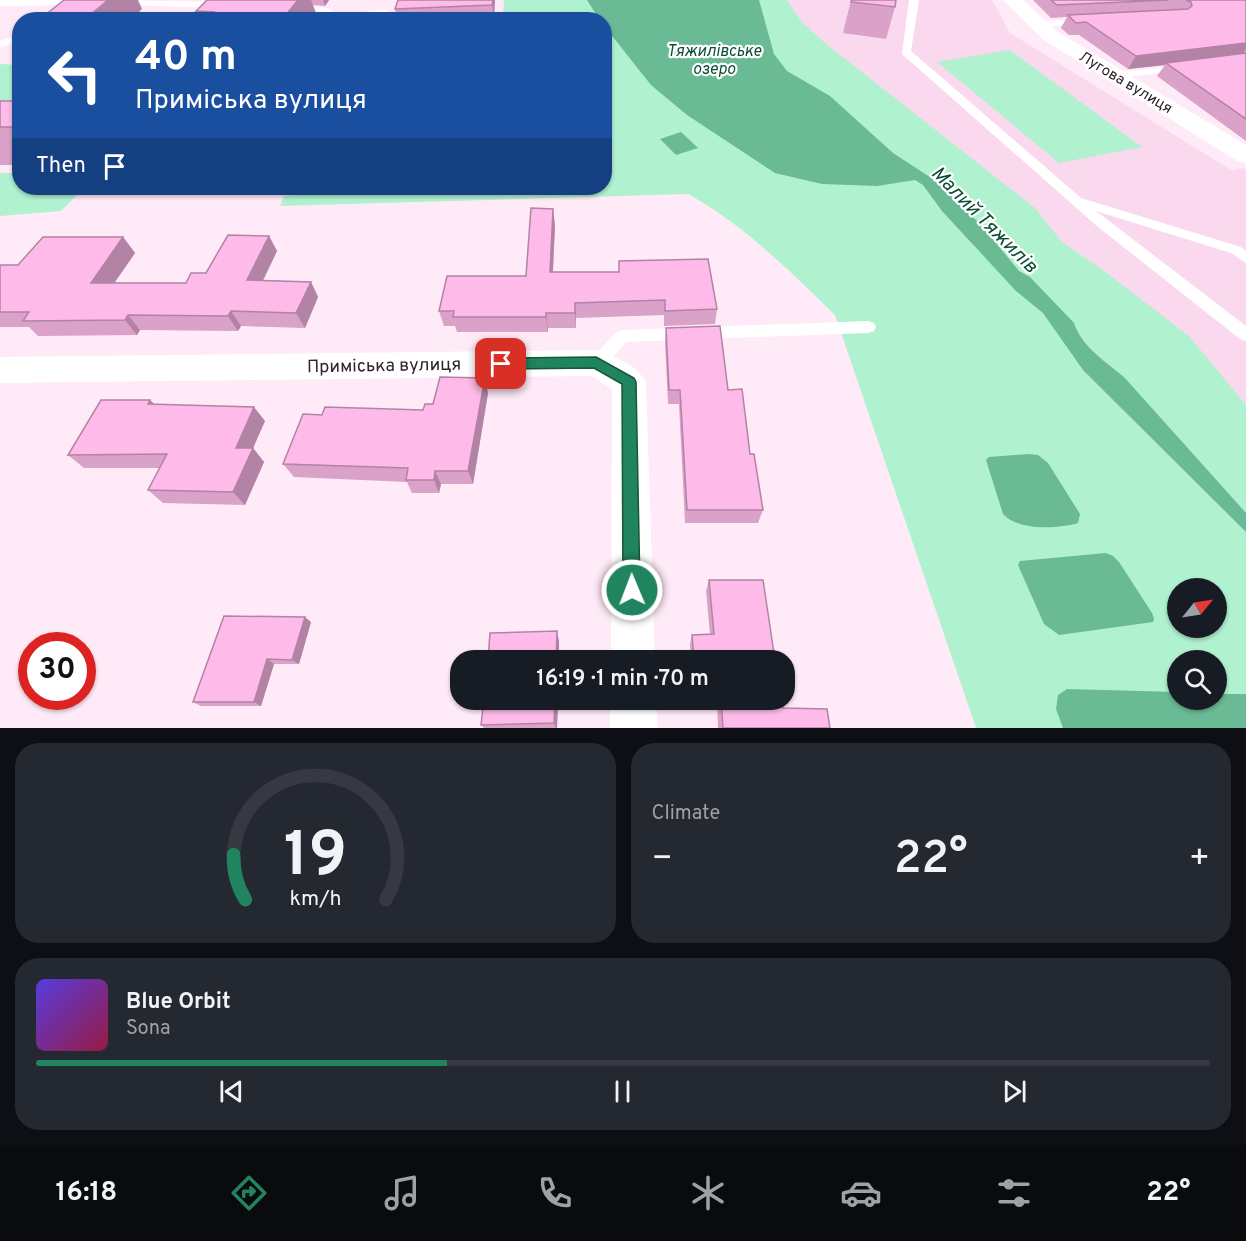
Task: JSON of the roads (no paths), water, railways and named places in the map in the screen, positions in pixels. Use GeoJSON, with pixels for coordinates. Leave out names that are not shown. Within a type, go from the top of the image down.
{"type":"FeatureCollection","features":[{"type":"Feature","properties":{"kind":"street","name":"Лугова вулиця"},"geometry":{"type":"LineString","coordinates":[[1012,0],[1051,36],[1246,156]]}},
{"type":"Feature","properties":{"kind":"street","name":"Приміська вулиця"},"geometry":{"type":"LineString","coordinates":[[0,370],[596,363]]}},
{"type":"Feature","properties":{"kind":"street"},"geometry":{"type":"LineString","coordinates":[[596,363],[629,382],[633,650]]}},
{"type":"Feature","properties":{"kind":"street"},"geometry":{"type":"LineString","coordinates":[[633,710],[634,728]]}},
{"type":"Feature","properties":{"kind":"lane"},"geometry":{"type":"LineString","coordinates":[[914,0],[906,51],[1075,200],[1246,335]]}},
{"type":"Feature","properties":{"kind":"lane"},"geometry":{"type":"LineString","coordinates":[[0,3],[51,7],[94,2]]}},
{"type":"Feature","properties":{"kind":"lane"},"geometry":{"type":"LineString","coordinates":[[105,2],[231,5]]}},
{"type":"Feature","properties":{"kind":"lane"},"geometry":{"type":"LineString","coordinates":[[285,8],[329,12]]}},
{"type":"Feature","properties":{"kind":"lane"},"geometry":{"type":"LineString","coordinates":[[1038,24],[1096,21]]}},
{"type":"Feature","properties":{"kind":"lane"},"geometry":{"type":"LineString","coordinates":[[1113,76],[1195,67]]}},
{"type":"Feature","properties":{"kind":"lane"},"geometry":{"type":"LineString","coordinates":[[1075,200],[1236,250],[1246,258]]}},
{"type":"Feature","properties":{"kind":"lane"},"geometry":{"type":"LineString","coordinates":[[596,363],[622,336],[868,327]]}},
{"type":"Feature","properties":{"kind":"water","name":"Тяжилівське озеро"},"geometry":{"type":"Polygon","coordinates":[[[587,0],[759,0],[774,54],[787,71],[830,96],[893,153],[936,181],[982,226],[1019,271],[1030,277],[1074,323],[1088,346],[1124,377],[1246,513],[1246,532],[1083,370],[1043,313],[1016,291],[942,211],[923,185],[915,180],[877,186],[822,184],[775,173],[687,115],[651,85],[612,36],[612,12],[595,12],[587,0]]]}},
{"type":"Feature","properties":{"kind":"water"},"geometry":{"type":"Polygon","coordinates":[[[681,132],[698,148],[676,155],[660,139],[681,132]]]}},
{"type":"Feature","properties":{"kind":"water"},"geometry":{"type":"Polygon","coordinates":[[[1038,455],[1048,463],[1080,514],[1078,523],[1060,527],[1028,526],[1010,520],[1003,514],[986,460],[989,457],[1038,455]]]}},
{"type":"Feature","properties":{"kind":"water"},"geometry":{"type":"Polygon","coordinates":[[[1106,553],[1119,562],[1152,613],[1153,622],[1059,635],[1044,624],[1018,565],[1020,561],[1106,553]]]}},
{"type":"Feature","properties":{"kind":"water"},"geometry":{"type":"Polygon","coordinates":[[[1067,689],[1167,692],[1167,710],[1227,710],[1227,694],[1246,694],[1246,728],[1063,728],[1056,709],[1058,695],[1067,689]]]}},
{"type":"Feature","properties":{"kind":"water label","name":"Малий Тяжилів"},"geometry":{"type":"Point","coordinates":[985,219]}}]}
